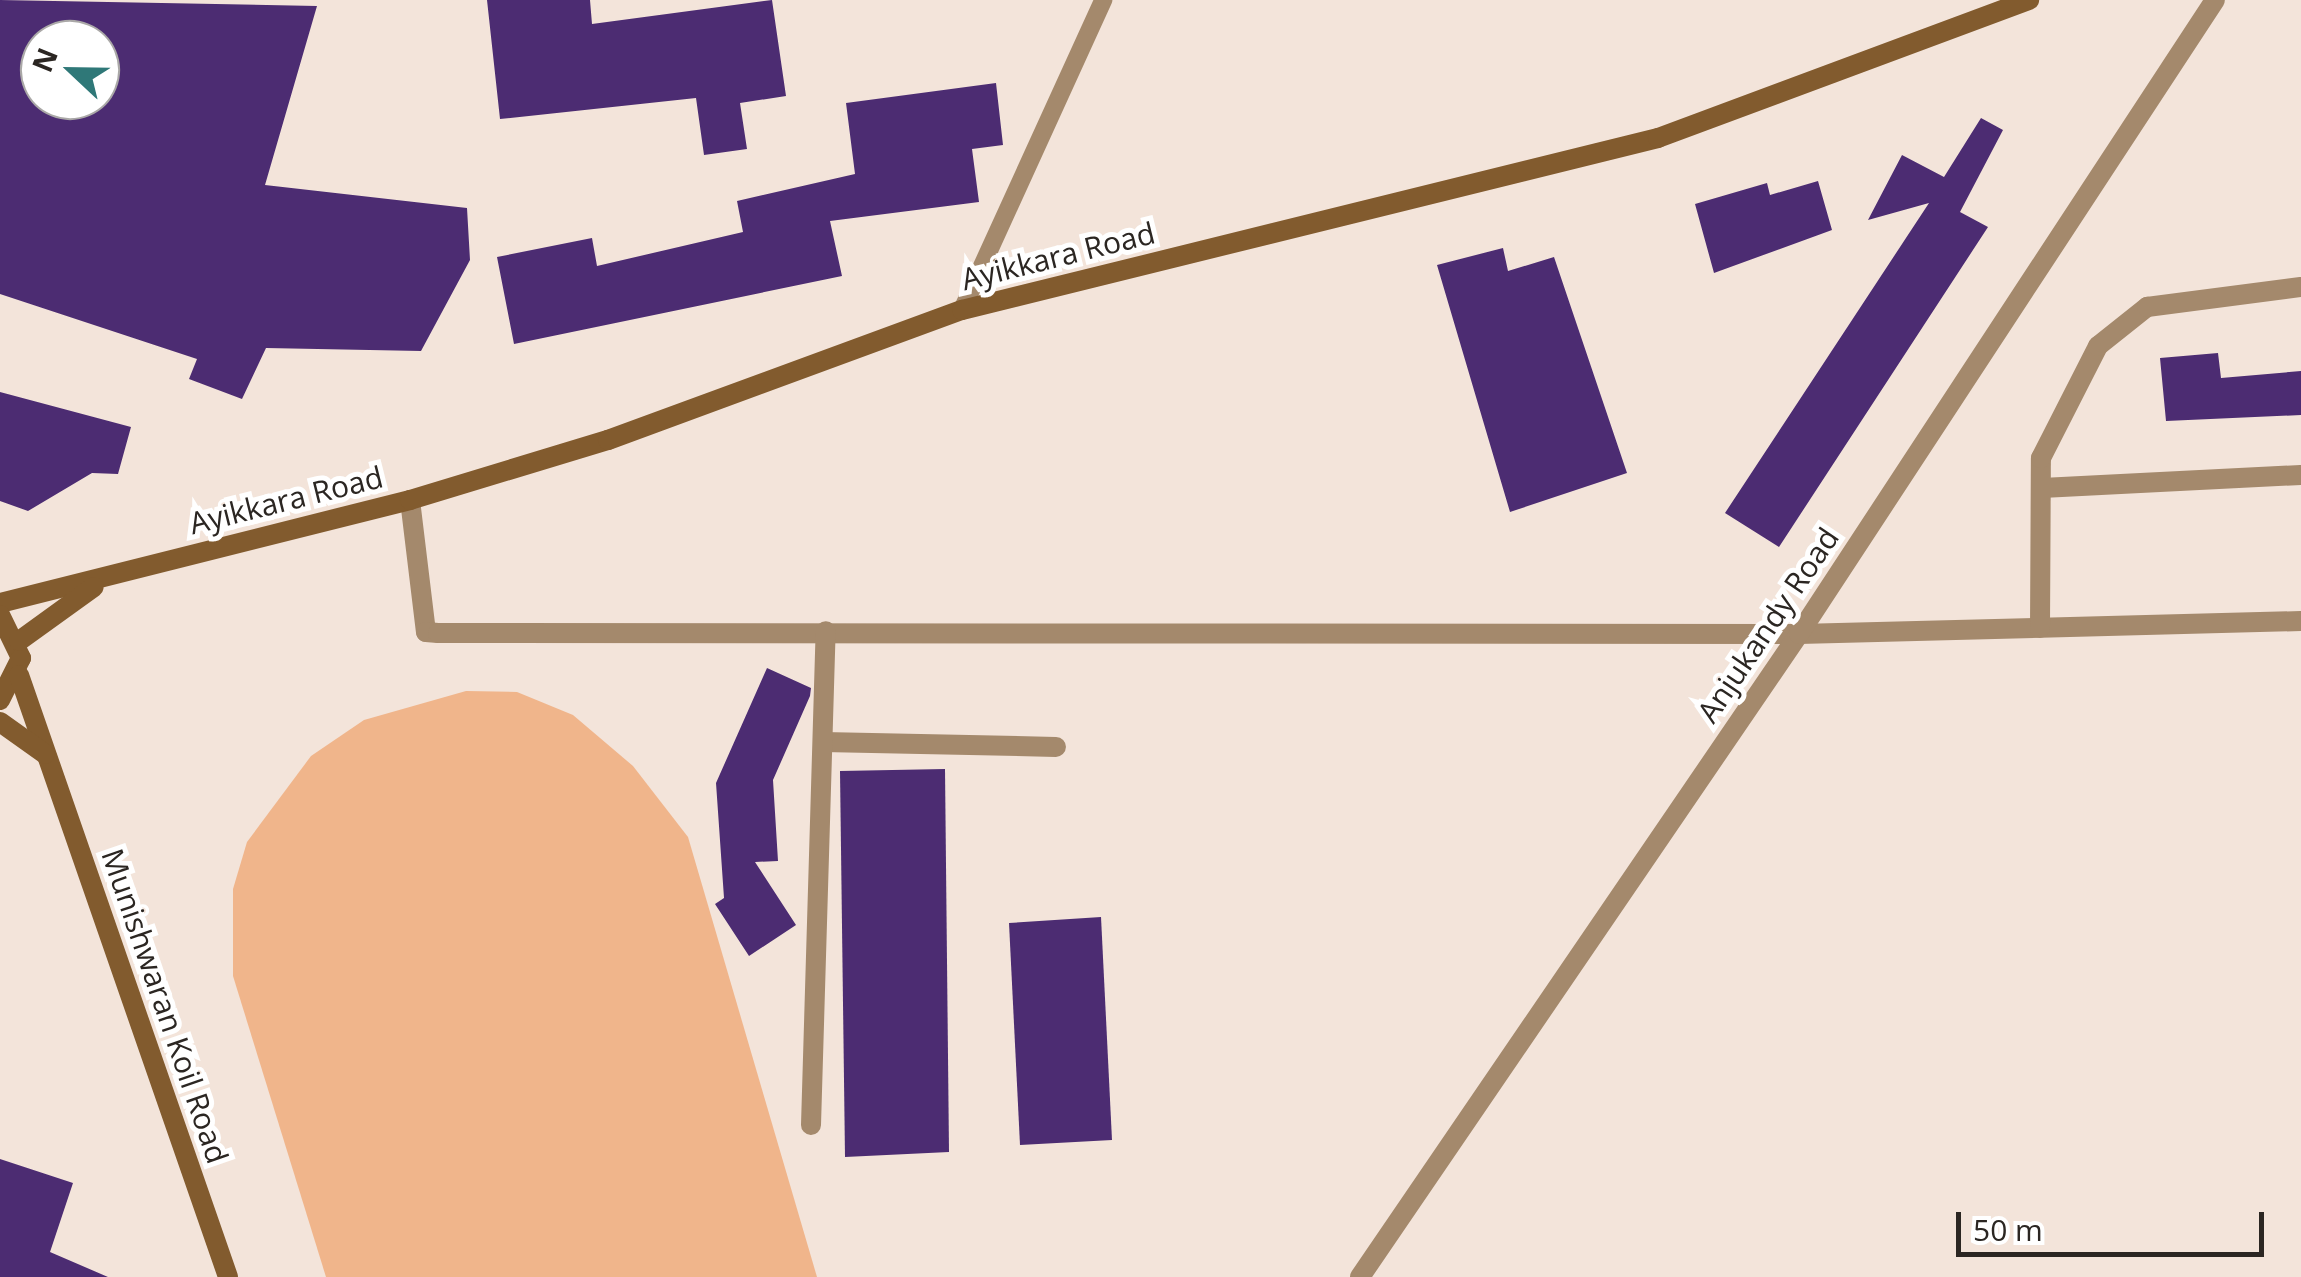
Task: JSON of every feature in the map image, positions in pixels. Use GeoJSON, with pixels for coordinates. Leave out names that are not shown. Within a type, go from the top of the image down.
{"type":"FeatureCollection","features":[{"type":"Feature","properties":{"kind":"main road","name":"Ayikkara Road"},"geometry":{"type":"LineString","coordinates":[[0,603],[104,580],[410,500],[787,379],[962,310],[1658,138],[2029,0]]}},
{"type":"Feature","properties":{"kind":"main road","name":"Ayikkara Road"},"geometry":{"type":"LineString","coordinates":[[19,641],[104,580]]}},
{"type":"Feature","properties":{"kind":"main road"},"geometry":{"type":"LineString","coordinates":[[0,616],[19,641]]}},
{"type":"Feature","properties":{"kind":"main road","name":"Munishwaran Koil Road"},"geometry":{"type":"LineString","coordinates":[[19,641],[19,675],[228,1277]]}},
{"type":"Feature","properties":{"kind":"main road"},"geometry":{"type":"LineString","coordinates":[[0,700],[19,675]]}},
{"type":"Feature","properties":{"kind":"main road"},"geometry":{"type":"LineString","coordinates":[[0,722],[45,754]]}},
{"type":"Feature","properties":{"kind":"street","name":"Anjukandy Road"},"geometry":{"type":"LineString","coordinates":[[1360,1277],[1800,634],[2215,0]]}},
{"type":"Feature","properties":{"kind":"street"},"geometry":{"type":"LineString","coordinates":[[2040,628],[2041,458],[2060,410],[2098,346],[2147,307],[2301,288]]}},
{"type":"Feature","properties":{"kind":"street"},"geometry":{"type":"LineString","coordinates":[[2042,488],[2301,475]]}},
{"type":"Feature","properties":{"kind":"street"},"geometry":{"type":"LineString","coordinates":[[410,500],[426,632],[1800,634],[2301,621]]}},
{"type":"Feature","properties":{"kind":"street"},"geometry":{"type":"LineString","coordinates":[[811,1125],[826,631]]}},
{"type":"Feature","properties":{"kind":"street"},"geometry":{"type":"LineString","coordinates":[[823,742],[1056,747]]}},
{"type":"Feature","properties":{"kind":"lane"},"geometry":{"type":"LineString","coordinates":[[962,310],[1103,0]]}},
{"type":"Feature","properties":{"kind":"shaded area"},"geometry":{"type":"Polygon","coordinates":[[[466,691],[517,692],[573,715],[633,766],[688,837],[817,1277],[326,1277],[233,976],[233,889],[247,842],[311,756],[364,720],[466,691]]]}},
{"type":"Feature","properties":{"kind":"building"},"geometry":{"type":"Polygon","coordinates":[[[0,0],[317,6],[265,185],[467,208],[470,260],[421,351],[266,348],[242,399],[189,379],[197,359],[0,294],[0,0]]]}},
{"type":"Feature","properties":{"kind":"building"},"geometry":{"type":"Polygon","coordinates":[[[487,0],[590,0],[592,24],[772,0],[786,96],[740,103],[747,149],[704,155],[696,98],[500,119],[487,0]]]}},
{"type":"Feature","properties":{"kind":"building"},"geometry":{"type":"Polygon","coordinates":[[[996,83],[1003,145],[972,149],[979,202],[830,221],[842,276],[514,344],[497,257],[592,238],[597,266],[743,232],[737,201],[855,174],[846,103],[996,83]]]}},
{"type":"Feature","properties":{"kind":"building"},"geometry":{"type":"Polygon","coordinates":[[[1981,118],[2003,130],[1960,212],[1988,227],[1779,547],[1725,513],[1929,203],[1868,220],[1902,155],[1944,177],[1981,118]]]}},
{"type":"Feature","properties":{"kind":"building"},"geometry":{"type":"Polygon","coordinates":[[[1818,181],[1832,230],[1714,273],[1695,204],[1767,183],[1770,195],[1818,181]]]}},
{"type":"Feature","properties":{"kind":"building"},"geometry":{"type":"Polygon","coordinates":[[[1503,248],[1508,271],[1554,257],[1627,473],[1510,512],[1437,265],[1503,248]]]}},
{"type":"Feature","properties":{"kind":"building"},"geometry":{"type":"Polygon","coordinates":[[[2218,353],[2221,378],[2301,371],[2301,415],[2166,421],[2160,358],[2218,353]]]}},
{"type":"Feature","properties":{"kind":"building"},"geometry":{"type":"Polygon","coordinates":[[[0,392],[131,427],[118,474],[92,473],[28,511],[0,501],[0,392]]]}},
{"type":"Feature","properties":{"kind":"building"},"geometry":{"type":"Polygon","coordinates":[[[767,668],[811,688],[773,780],[778,861],[755,862],[796,925],[749,956],[715,904],[724,898],[716,783],[767,668]]]}},
{"type":"Feature","properties":{"kind":"building"},"geometry":{"type":"Polygon","coordinates":[[[945,769],[949,1152],[845,1157],[840,771],[945,769]]]}},
{"type":"Feature","properties":{"kind":"building"},"geometry":{"type":"Polygon","coordinates":[[[1101,917],[1112,1140],[1020,1145],[1009,923],[1101,917]]]}},
{"type":"Feature","properties":{"kind":"building"},"geometry":{"type":"Polygon","coordinates":[[[0,1159],[73,1183],[50,1252],[108,1277],[0,1277],[0,1159]]]}}]}
